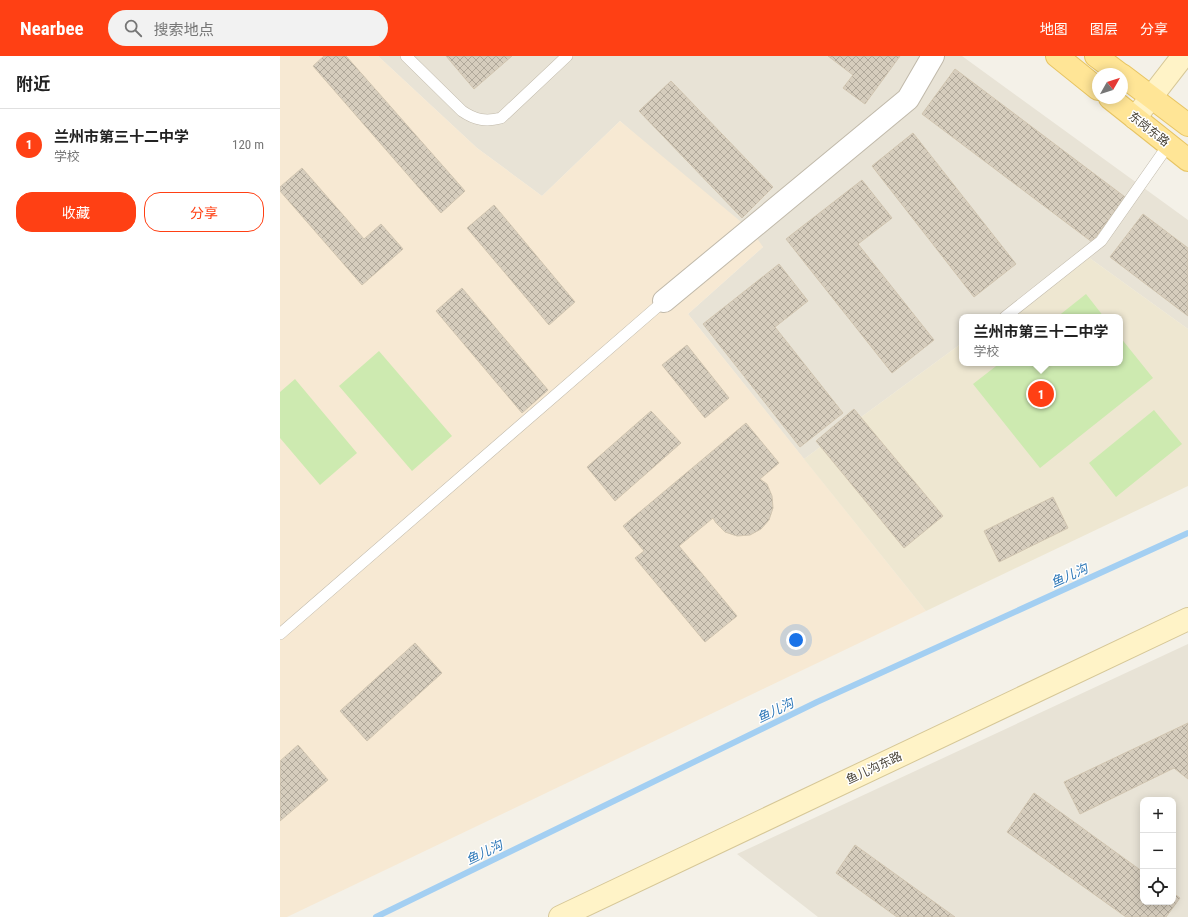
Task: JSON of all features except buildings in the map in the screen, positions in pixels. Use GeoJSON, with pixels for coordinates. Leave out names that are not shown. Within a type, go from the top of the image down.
{"type":"FeatureCollection","features":[{"type":"Feature","properties":{"kind":"main road"},"geometry":{"type":"LineString","coordinates":[[1056,56],[1092,84]]}},
{"type":"Feature","properties":{"kind":"main road"},"geometry":{"type":"LineString","coordinates":[[1096,56],[1112,68]]}},
{"type":"Feature","properties":{"kind":"main road"},"geometry":{"type":"LineString","coordinates":[[1128,80],[1188,125]]}},
{"type":"Feature","properties":{"kind":"main road","name":"东岗东路"},"geometry":{"type":"LineString","coordinates":[[1118,104],[1188,160]]}},
{"type":"Feature","properties":{"kind":"street"},"geometry":{"type":"LineString","coordinates":[[664,301],[908,100],[933,56]]}},
{"type":"Feature","properties":{"kind":"street"},"geometry":{"type":"LineString","coordinates":[[1135,118],[1183,56]]}},
{"type":"Feature","properties":{"kind":"street","name":"鱼儿沟东路"},"geometry":{"type":"LineString","coordinates":[[560,917],[1188,619]]}},
{"type":"Feature","properties":{"kind":"lane"},"geometry":{"type":"LineString","coordinates":[[406,56],[462,111],[470,117],[480,120],[491,120],[501,118],[567,56]]}},
{"type":"Feature","properties":{"kind":"lane"},"geometry":{"type":"LineString","coordinates":[[1010,314],[1100,242],[1169,144]]}},
{"type":"Feature","properties":{"kind":"lane"},"geometry":{"type":"LineString","coordinates":[[280,634],[664,301]]}},
{"type":"Feature","properties":{"kind":"shaded area"},"geometry":{"type":"Polygon","coordinates":[[[280,56],[378,56],[477,148],[542,196],[620,121],[752,231],[763,247],[688,314],[926,611],[287,917],[280,917],[280,56]]]}},
{"type":"Feature","properties":{"kind":"shaded area"},"geometry":{"type":"Polygon","coordinates":[[[378,56],[962,56],[1188,220],[1188,329],[1084,254],[1002,314],[959,314],[959,345],[804,459],[688,314],[763,247],[620,121],[542,196],[477,148],[378,56]]]}},
{"type":"Feature","properties":{"kind":"shaded area"},"geometry":{"type":"Polygon","coordinates":[[[1084,254],[1188,329],[1188,486],[926,611],[804,459],[959,345],[959,366],[1123,366],[1123,314],[1002,314],[1084,254]]]}},
{"type":"Feature","properties":{"kind":"shaded area"},"geometry":{"type":"Polygon","coordinates":[[[1188,644],[1188,917],[818,917],[737,854],[1188,644]]]}},
{"type":"Feature","properties":{"kind":"green space"},"geometry":{"type":"Polygon","coordinates":[[[1086,294],[1102,314],[1061,314],[1086,294]]]}},
{"type":"Feature","properties":{"kind":"green space"},"geometry":{"type":"Polygon","coordinates":[[[1123,341],[1153,378],[1040,468],[973,384],[996,366],[1123,366],[1123,341]]]}},
{"type":"Feature","properties":{"kind":"green space"},"geometry":{"type":"Polygon","coordinates":[[[379,351],[452,436],[412,471],[339,386],[379,351]]]}},
{"type":"Feature","properties":{"kind":"green space"},"geometry":{"type":"Polygon","coordinates":[[[295,379],[357,453],[320,485],[280,438],[280,392],[295,379]]]}},
{"type":"Feature","properties":{"kind":"green space"},"geometry":{"type":"Polygon","coordinates":[[[1154,410],[1182,444],[1116,497],[1089,463],[1154,410]]]}},
{"type":"Feature","properties":{"kind":"waterway","name":"鱼儿沟"},"geometry":{"type":"LineString","coordinates":[[376,917],[817,702],[1188,533]]}},
{"type":"Feature","properties":{"kind":"place","name":"兰州市第三十二中学"},"geometry":{"type":"Point","coordinates":[1041,394]}}]}
